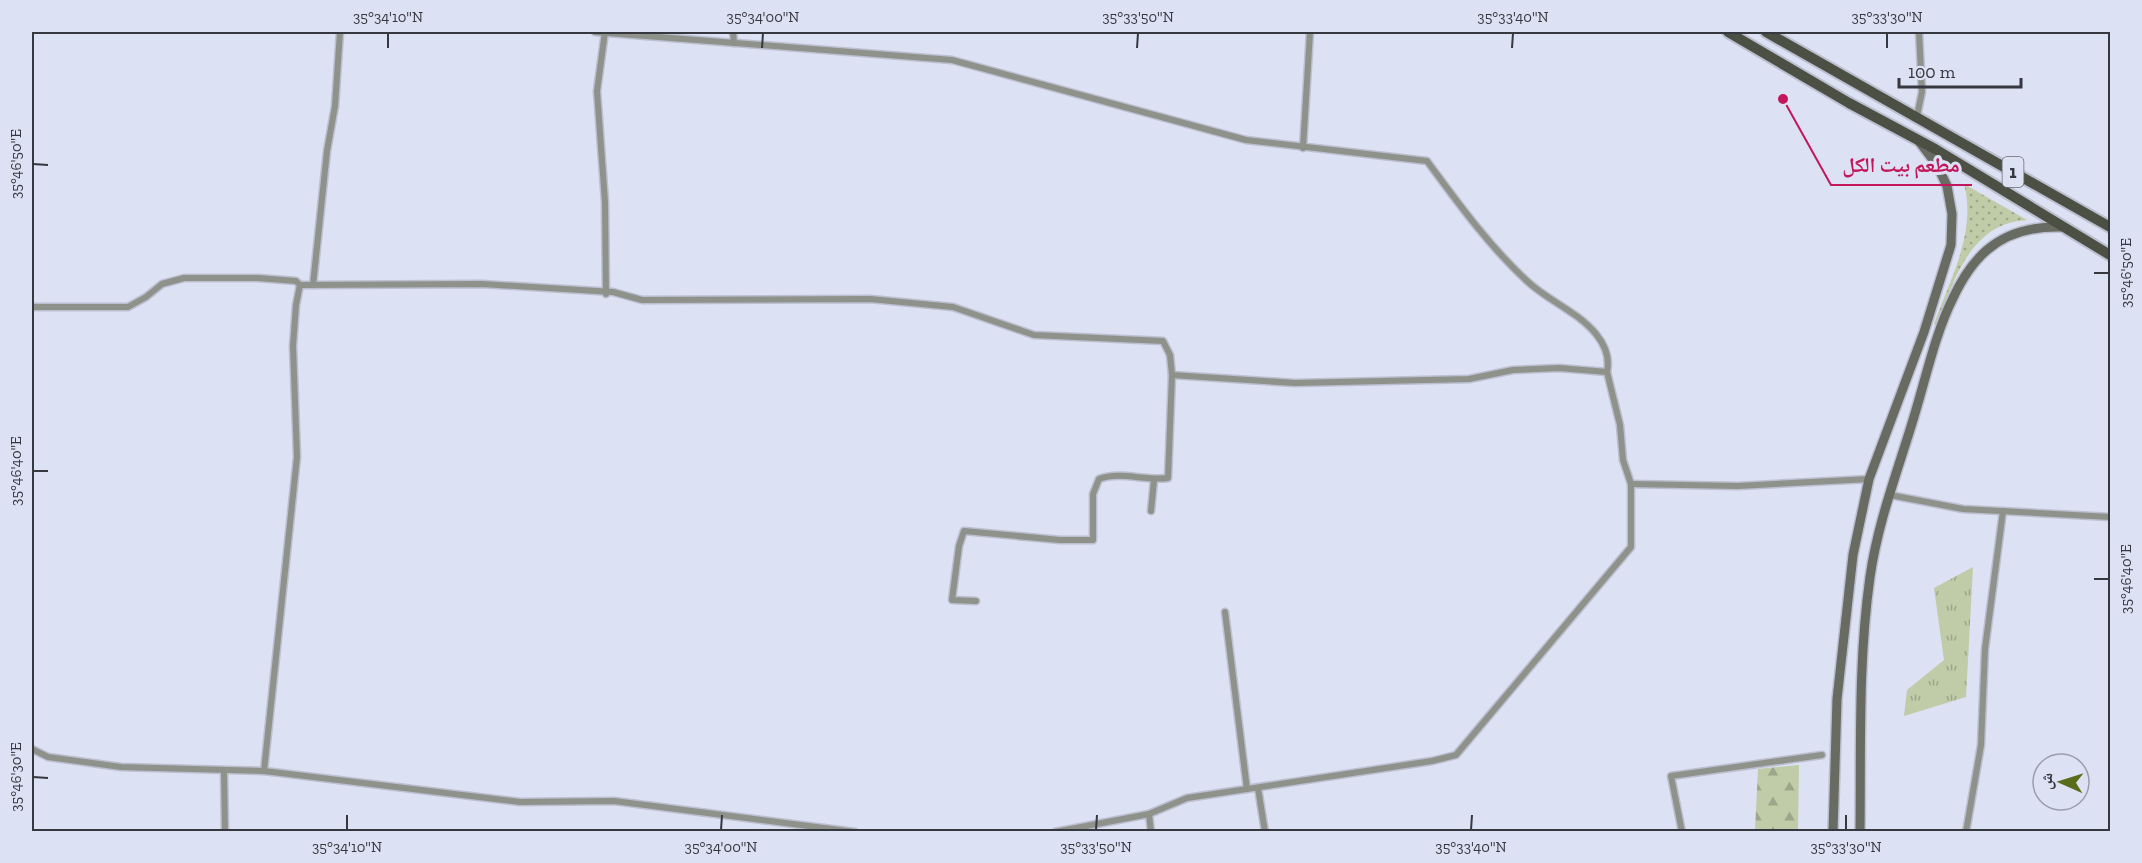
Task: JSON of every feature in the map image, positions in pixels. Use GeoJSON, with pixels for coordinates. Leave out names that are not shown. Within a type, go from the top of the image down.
{"type":"FeatureCollection","features":[{"type":"Feature","properties":{"kind":"main road","name":"1"},"geometry":{"type":"LineString","coordinates":[[1729,32],[1916,139],[2110,255]]}},
{"type":"Feature","properties":{"kind":"main road","name":"1"},"geometry":{"type":"LineString","coordinates":[[1766,32],[2110,227]]}},
{"type":"Feature","properties":{"kind":"main road"},"geometry":{"type":"LineString","coordinates":[[1833,831],[1841,657],[1853,555],[1869,479],[1924,332],[1951,245],[1952,214],[1947,186],[1916,139]]}},
{"type":"Feature","properties":{"kind":"main road"},"geometry":{"type":"LineString","coordinates":[[1860,831],[1862,657],[1870,575],[1890,495],[1939,334],[1952,299],[1969,271],[1985,251],[2017,231],[2044,226],[2064,227]]}},
{"type":"Feature","properties":{"kind":"main road"},"geometry":{"type":"LineString","coordinates":[[1924,332],[1939,334]]}},
{"type":"Feature","properties":{"kind":"street"},"geometry":{"type":"LineString","coordinates":[[313,285],[327,151],[335,106],[340,32]]}},
{"type":"Feature","properties":{"kind":"street"},"geometry":{"type":"LineString","coordinates":[[594,32],[952,60],[1246,140],[1427,161],[1475,225],[1528,282],[1574,314],[1597,335],[1609,359],[1607,372],[1620,425],[1623,460],[1631,484],[1631,547],[1456,755],[1432,761],[1187,798],[1149,814],[1055,831]]}},
{"type":"Feature","properties":{"kind":"street"},"geometry":{"type":"LineString","coordinates":[[605,32],[597,91],[605,202],[606,294]]}},
{"type":"Feature","properties":{"kind":"street"},"geometry":{"type":"LineString","coordinates":[[734,32],[734,43]]}},
{"type":"Feature","properties":{"kind":"street"},"geometry":{"type":"LineString","coordinates":[[1303,148],[1310,32]]}},
{"type":"Feature","properties":{"kind":"street"},"geometry":{"type":"LineString","coordinates":[[1917,116],[1922,92],[1919,32]]}},
{"type":"Feature","properties":{"kind":"street"},"geometry":{"type":"LineString","coordinates":[[32,307],[128,307],[146,297],[162,284],[184,278],[258,278],[296,281],[300,285],[482,284],[583,290],[606,294],[613,292],[642,300],[870,299],[953,307],[1034,335],[1163,341],[1170,355],[1172,375],[1168,478],[1154,480],[1110,475],[1099,479],[1093,494],[1093,540],[1060,540],[964,531],[959,546],[952,600],[976,601]]}},
{"type":"Feature","properties":{"kind":"street"},"geometry":{"type":"LineString","coordinates":[[264,771],[297,457],[293,346],[296,304],[300,285]]}},
{"type":"Feature","properties":{"kind":"street"},"geometry":{"type":"LineString","coordinates":[[1172,375],[1295,383],[1469,379],[1512,370],[1558,368],[1607,372]]}},
{"type":"Feature","properties":{"kind":"street"},"geometry":{"type":"LineString","coordinates":[[1631,484],[1738,486],[1869,479]]}},
{"type":"Feature","properties":{"kind":"street"},"geometry":{"type":"LineString","coordinates":[[1151,511],[1154,480]]}},
{"type":"Feature","properties":{"kind":"street"},"geometry":{"type":"LineString","coordinates":[[1890,495],[1963,509],[2110,517]]}},
{"type":"Feature","properties":{"kind":"street"},"geometry":{"type":"LineString","coordinates":[[1966,831],[1981,745],[1985,649],[2003,511]]}},
{"type":"Feature","properties":{"kind":"street"},"geometry":{"type":"LineString","coordinates":[[1225,612],[1247,789]]}},
{"type":"Feature","properties":{"kind":"street"},"geometry":{"type":"LineString","coordinates":[[32,749],[48,756],[121,767],[224,772],[264,771],[520,802],[614,801],[855,831]]}},
{"type":"Feature","properties":{"kind":"street"},"geometry":{"type":"LineString","coordinates":[[1682,831],[1671,776],[1822,755]]}},
{"type":"Feature","properties":{"kind":"street"},"geometry":{"type":"LineString","coordinates":[[224,772],[225,831]]}},
{"type":"Feature","properties":{"kind":"street"},"geometry":{"type":"LineString","coordinates":[[1258,788],[1265,831]]}},
{"type":"Feature","properties":{"kind":"street"},"geometry":{"type":"LineString","coordinates":[[1149,814],[1151,831]]}},
{"type":"Feature","properties":{"kind":"green space"},"geometry":{"type":"Polygon","coordinates":[[[1964,184],[2027,220],[2007,224],[1991,231],[1978,243],[1958,273],[1936,325],[1934,324],[1954,273],[1964,237],[1967,202],[1964,184]]]}},
{"type":"Feature","properties":{"kind":"green space"},"geometry":{"type":"Polygon","coordinates":[[[1973,567],[1966,697],[1904,716],[1907,690],[1944,660],[1934,588],[1973,567]]]}},
{"type":"Feature","properties":{"kind":"green space"},"geometry":{"type":"Polygon","coordinates":[[[1799,765],[1798,831],[1755,831],[1758,769],[1799,765]]]}},
{"type":"Feature","properties":{"kind":"place","name":"مطعم بيت الكل"},"geometry":{"type":"Point","coordinates":[1783,99]}}]}
